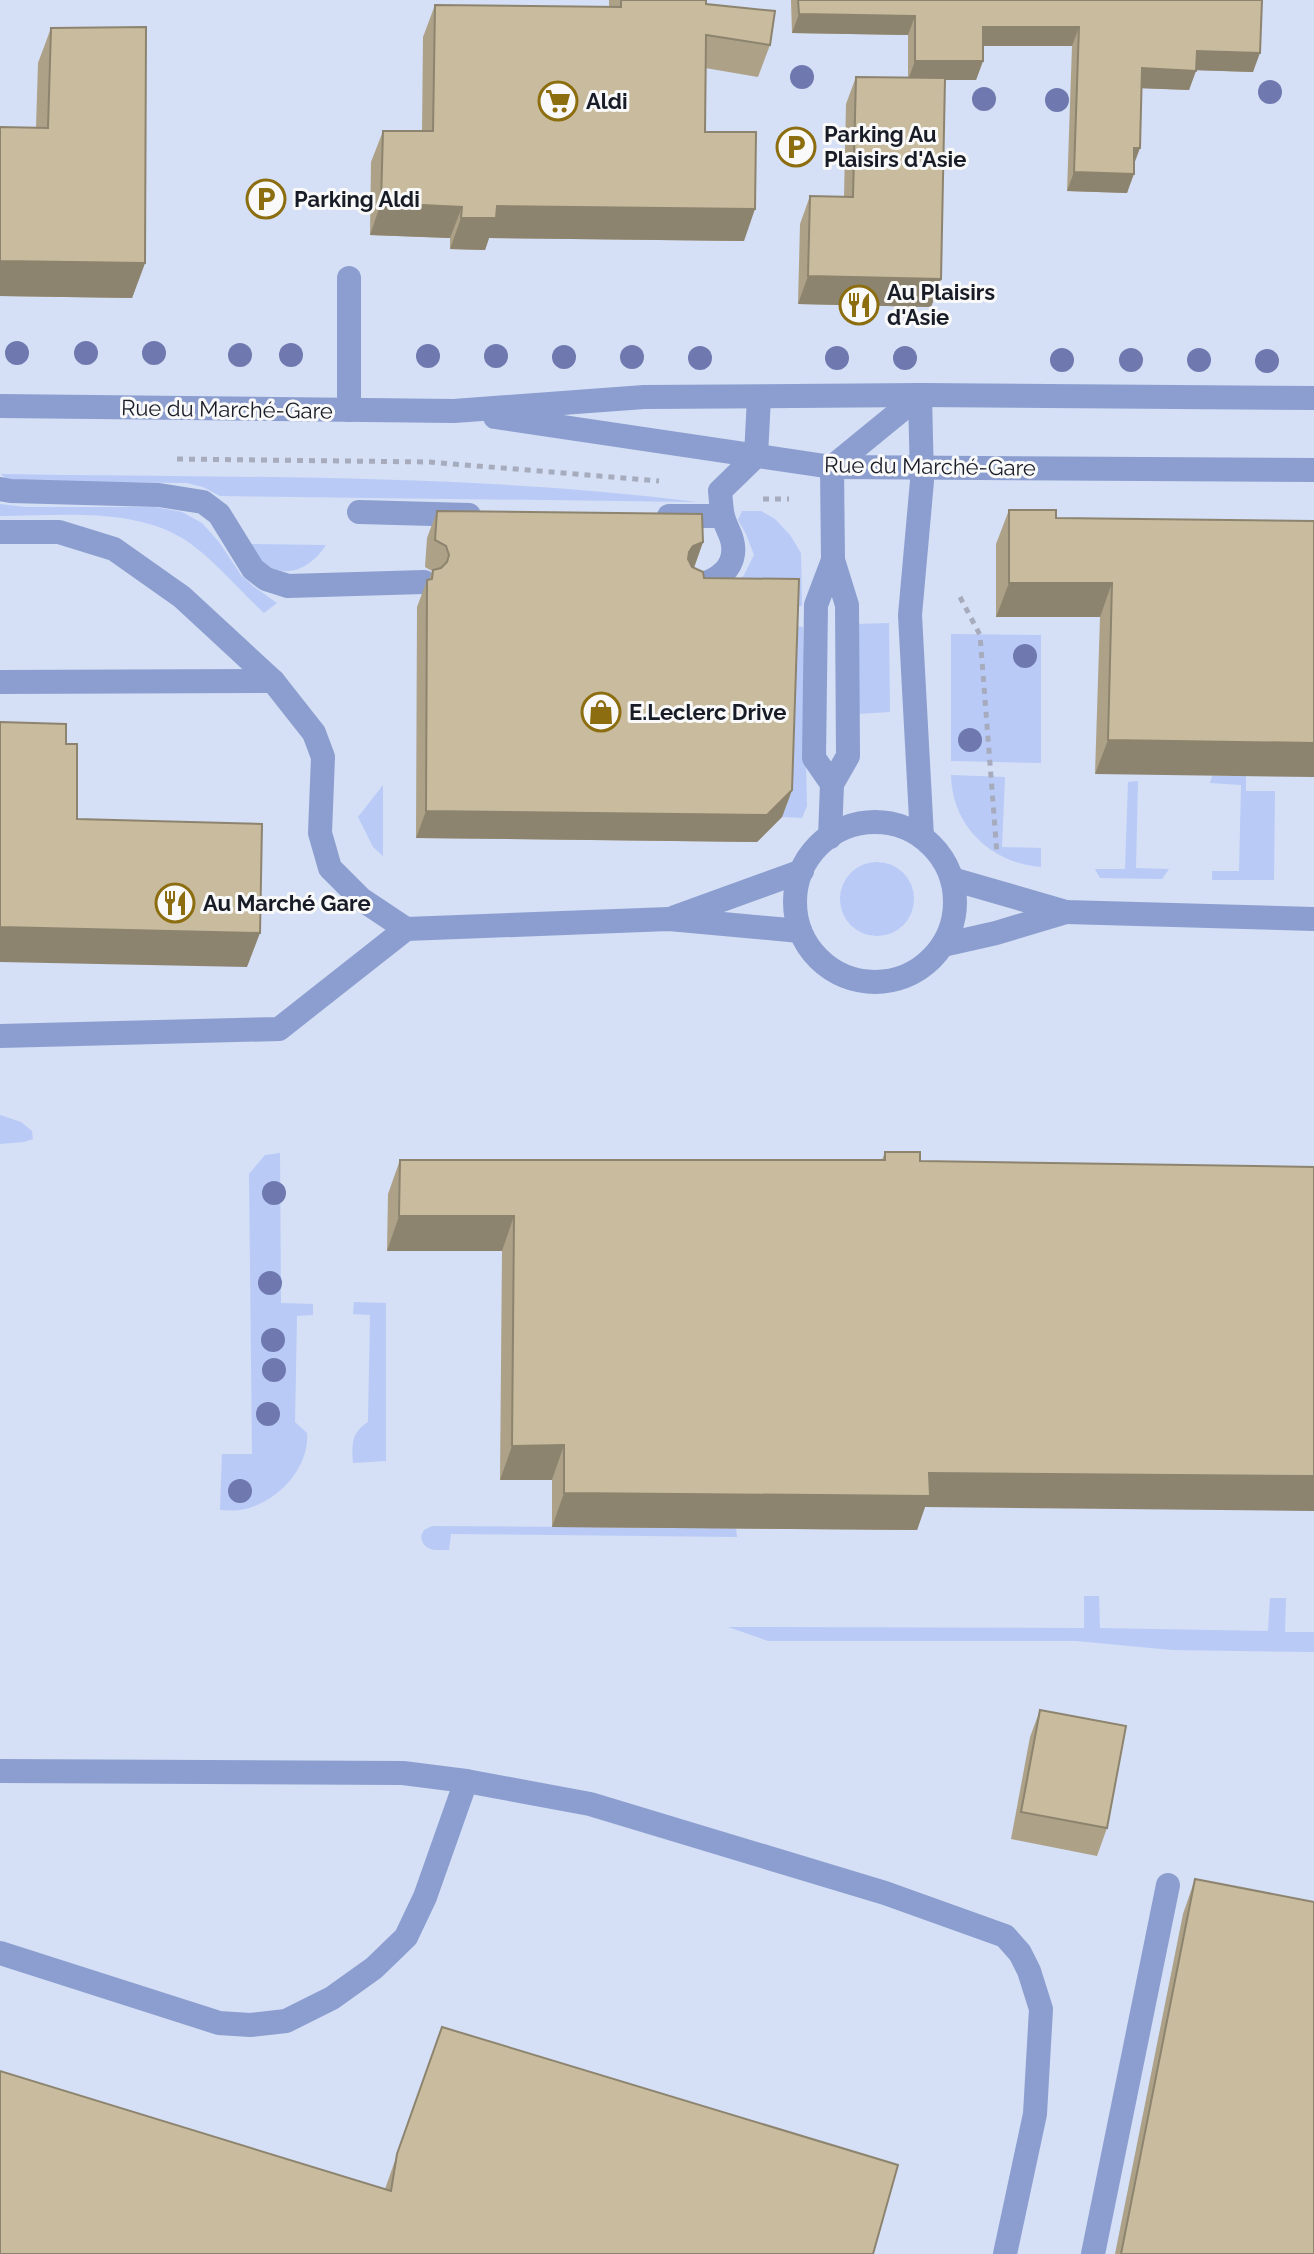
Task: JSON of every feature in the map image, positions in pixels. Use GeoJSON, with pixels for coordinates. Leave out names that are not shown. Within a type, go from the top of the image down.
{"type":"FeatureCollection","features":[{"type":"Feature","properties":{"kind":"street"},"geometry":{"type":"LineString","coordinates":[[349,278],[349,410]]}},
{"type":"Feature","properties":{"kind":"street"},"geometry":{"type":"LineString","coordinates":[[920,395],[921,500],[910,615],[922,837]]}},
{"type":"Feature","properties":{"kind":"street"},"geometry":{"type":"LineString","coordinates":[[830,837],[832,784],[848,756],[847,605],[833,560],[832,467],[920,395]]}},
{"type":"Feature","properties":{"kind":"street","name":"Rue du Marché-Gare"},"geometry":{"type":"LineString","coordinates":[[0,406],[454,411],[644,397],[920,395],[1314,398]]}},
{"type":"Feature","properties":{"kind":"street"},"geometry":{"type":"LineString","coordinates":[[693,585],[704,585],[715,580],[730,563],[732,541],[722,516],[720,491],[756,456],[759,397]]}},
{"type":"Feature","properties":{"kind":"street","name":"Rue du Marché-Gare"},"geometry":{"type":"LineString","coordinates":[[454,411],[832,467],[1314,470]]}},
{"type":"Feature","properties":{"kind":"street"},"geometry":{"type":"LineString","coordinates":[[0,489],[159,495],[203,502],[219,514],[253,569],[266,579],[288,586],[424,582]]}},
{"type":"Feature","properties":{"kind":"street"},"geometry":{"type":"LineString","coordinates":[[359,512],[493,515]]}},
{"type":"Feature","properties":{"kind":"street"},"geometry":{"type":"LineString","coordinates":[[644,516],[722,516]]}},
{"type":"Feature","properties":{"kind":"street"},"geometry":{"type":"LineString","coordinates":[[0,532],[59,532],[114,549],[182,597],[273,681],[314,733],[323,757],[320,833],[330,868],[361,899],[406,929],[669,919],[800,931]]}},
{"type":"Feature","properties":{"kind":"street"},"geometry":{"type":"LineString","coordinates":[[832,784],[814,758],[816,605],[833,560]]}},
{"type":"Feature","properties":{"kind":"street"},"geometry":{"type":"LineString","coordinates":[[0,682],[273,681]]}},
{"type":"Feature","properties":{"kind":"street"},"geometry":{"type":"LineString","coordinates":[[876,822],[900,826],[922,837],[945,863],[952,879],[956,902],[952,925],[943,945],[927,964],[907,976],[885,982],[861,981],[822,963],[800,931],[796,911],[796,891],[802,871],[813,852],[830,837],[852,826],[876,822]]}},
{"type":"Feature","properties":{"kind":"street"},"geometry":{"type":"LineString","coordinates":[[669,919],[802,871]]}},
{"type":"Feature","properties":{"kind":"street"},"geometry":{"type":"LineString","coordinates":[[952,879],[1066,912],[1314,919]]}},
{"type":"Feature","properties":{"kind":"street"},"geometry":{"type":"LineString","coordinates":[[943,945],[1066,912]]}},
{"type":"Feature","properties":{"kind":"street"},"geometry":{"type":"LineString","coordinates":[[0,1036],[279,1029],[406,929]]}},
{"type":"Feature","properties":{"kind":"street"},"geometry":{"type":"LineString","coordinates":[[0,1771],[388,1772],[466,1781],[590,1804],[885,1893],[1005,1936],[1020,1953],[1029,1971],[1041,2009],[1035,2114],[1005,2254]]}},
{"type":"Feature","properties":{"kind":"street"},"geometry":{"type":"LineString","coordinates":[[0,1953],[219,2023],[250,2025],[286,2021],[332,1998],[374,1968],[406,1937],[425,1897],[466,1781]]}},
{"type":"Feature","properties":{"kind":"street"},"geometry":{"type":"LineString","coordinates":[[1093,2254],[1168,1885]]}},
{"type":"Feature","properties":{"kind":"path"},"geometry":{"type":"LineString","coordinates":[[169,459],[430,462],[685,484],[720,491]]}},
{"type":"Feature","properties":{"kind":"path"},"geometry":{"type":"LineString","coordinates":[[960,597],[980,635],[997,860]]}},
{"type":"Feature","properties":{"kind":"shaded area"},"geometry":{"type":"Polygon","coordinates":[[[0,0],[1314,0],[1314,2254],[0,2254],[0,0]]]}},
{"type":"Feature","properties":{"kind":"shaded area"},"geometry":{"type":"Polygon","coordinates":[[[1,474],[437,481],[697,502],[220,496],[187,483],[20,481],[1,474]]]}},
{"type":"Feature","properties":{"kind":"shaded area"},"geometry":{"type":"Polygon","coordinates":[[[0,504],[25,507],[155,507],[182,512],[202,523],[241,575],[277,603],[264,613],[203,554],[162,528],[140,521],[93,515],[0,516],[0,504]]]}},
{"type":"Feature","properties":{"kind":"shaded area"},"geometry":{"type":"Polygon","coordinates":[[[742,511],[761,511],[775,519],[801,553],[802,606],[795,607],[795,626],[803,627],[807,806],[802,818],[782,817],[789,607],[715,606],[744,575],[754,555],[738,520],[742,511]]]}},
{"type":"Feature","properties":{"kind":"shaded area"},"geometry":{"type":"Polygon","coordinates":[[[250,544],[326,545],[313,560],[288,571],[270,567],[250,544]]]}},
{"type":"Feature","properties":{"kind":"shaded area"},"geometry":{"type":"Polygon","coordinates":[[[889,623],[890,712],[857,714],[857,624],[889,623]]]}},
{"type":"Feature","properties":{"kind":"shaded area"},"geometry":{"type":"Polygon","coordinates":[[[951,634],[1041,635],[1041,763],[951,761],[951,634]]]}},
{"type":"Feature","properties":{"kind":"shaded area"},"geometry":{"type":"Polygon","coordinates":[[[951,775],[1005,777],[1002,847],[1041,848],[1041,867],[1006,858],[978,839],[958,810],[951,775]]]}},
{"type":"Feature","properties":{"kind":"shaded area"},"geometry":{"type":"Polygon","coordinates":[[[1212,776],[1246,776],[1246,791],[1275,791],[1274,880],[1212,880],[1212,871],[1239,871],[1241,785],[1210,783],[1212,776]]]}},
{"type":"Feature","properties":{"kind":"shaded area"},"geometry":{"type":"Polygon","coordinates":[[[1138,781],[1136,868],[1169,869],[1162,879],[1100,878],[1095,869],[1125,869],[1128,782],[1138,781]]]}},
{"type":"Feature","properties":{"kind":"shaded area"},"geometry":{"type":"Polygon","coordinates":[[[383,785],[383,856],[373,847],[358,817],[383,785]]]}},
{"type":"Feature","properties":{"kind":"shaded area"},"geometry":{"type":"Polygon","coordinates":[[[870,862],[884,862],[898,868],[908,878],[914,899],[908,920],[898,930],[884,936],[870,936],[856,930],[846,920],[840,906],[840,892],[846,878],[856,868],[870,862]]]}},
{"type":"Feature","properties":{"kind":"shaded area"},"geometry":{"type":"Polygon","coordinates":[[[0,1115],[21,1122],[32,1131],[33,1139],[0,1144],[0,1115]]]}},
{"type":"Feature","properties":{"kind":"shaded area"},"geometry":{"type":"Polygon","coordinates":[[[280,1153],[281,1303],[313,1304],[313,1315],[297,1316],[295,1422],[307,1433],[306,1446],[296,1472],[277,1493],[253,1507],[220,1510],[222,1454],[252,1454],[249,1174],[265,1155],[280,1153]]]}},
{"type":"Feature","properties":{"kind":"shaded area"},"geometry":{"type":"Polygon","coordinates":[[[354,1302],[386,1303],[386,1461],[353,1463],[354,1440],[358,1430],[368,1422],[370,1315],[353,1314],[354,1302]]]}},
{"type":"Feature","properties":{"kind":"shaded area"},"geometry":{"type":"Polygon","coordinates":[[[432,1526],[736,1528],[737,1537],[451,1534],[449,1550],[439,1550],[427,1547],[422,1541],[424,1530],[432,1526]]]}},
{"type":"Feature","properties":{"kind":"shaded area"},"geometry":{"type":"Polygon","coordinates":[[[1084,1596],[1099,1596],[1100,1628],[1268,1631],[1270,1598],[1286,1598],[1285,1632],[1314,1632],[1314,1652],[1172,1650],[1076,1641],[768,1641],[728,1627],[1084,1628],[1084,1596]]]}},
{"type":"Feature","properties":{"kind":"building","name":"Aldi"},"geometry":{"type":"Polygon","coordinates":[[[621,0],[706,0],[706,4],[775,11],[770,45],[706,35],[705,132],[756,132],[755,209],[497,206],[496,218],[461,218],[462,207],[381,203],[383,131],[433,131],[435,5],[621,7],[621,0]]]}},
{"type":"Feature","properties":{"kind":"building"},"geometry":{"type":"Polygon","coordinates":[[[798,0],[1262,0],[1260,53],[1197,51],[1196,71],[1142,68],[1140,148],[1134,148],[1134,174],[1074,172],[1079,27],[983,27],[983,61],[915,61],[915,16],[799,14],[798,0]]]}},
{"type":"Feature","properties":{"kind":"building"},"geometry":{"type":"Polygon","coordinates":[[[146,27],[145,263],[0,261],[0,127],[48,128],[51,28],[146,27]]]}},
{"type":"Feature","properties":{"kind":"building"},"geometry":{"type":"Polygon","coordinates":[[[856,77],[945,78],[941,279],[808,276],[810,196],[853,197],[856,77]]]}},
{"type":"Feature","properties":{"kind":"building"},"geometry":{"type":"Polygon","coordinates":[[[1009,510],[1056,510],[1056,518],[1314,521],[1314,743],[1108,740],[1112,583],[1009,583],[1009,510]]]}},
{"type":"Feature","properties":{"kind":"building","name":"E.Leclerc Drive"},"geometry":{"type":"Polygon","coordinates":[[[437,511],[702,514],[703,542],[693,546],[688,559],[692,567],[703,572],[704,578],[799,579],[792,790],[767,815],[426,811],[427,580],[432,579],[433,570],[447,562],[449,555],[446,546],[435,540],[437,511]]]}},
{"type":"Feature","properties":{"kind":"building"},"geometry":{"type":"Polygon","coordinates":[[[0,722],[66,724],[66,744],[77,744],[77,819],[262,824],[260,933],[0,927],[0,722]]]}},
{"type":"Feature","properties":{"kind":"building"},"geometry":{"type":"Polygon","coordinates":[[[885,1152],[920,1152],[920,1161],[1314,1167],[1314,1476],[929,1473],[930,1496],[564,1493],[564,1445],[512,1446],[514,1216],[399,1216],[400,1160],[885,1160],[885,1152]]]}},
{"type":"Feature","properties":{"kind":"building"},"geometry":{"type":"Polygon","coordinates":[[[1040,1710],[1126,1726],[1107,1828],[1021,1812],[1040,1710]]]}},
{"type":"Feature","properties":{"kind":"building"},"geometry":{"type":"Polygon","coordinates":[[[1195,1879],[1314,1902],[1314,2254],[1121,2254],[1195,1879]]]}},
{"type":"Feature","properties":{"kind":"building"},"geometry":{"type":"Polygon","coordinates":[[[442,2027],[898,2165],[873,2254],[0,2254],[0,2071],[391,2191],[397,2154],[442,2027]]]}},
{"type":"Feature","properties":{"kind":"place","name":"Aldi"},"geometry":{"type":"Point","coordinates":[558,101]}},
{"type":"Feature","properties":{"kind":"place","name":"Parking Au Plaisirs d'Asie"},"geometry":{"type":"Point","coordinates":[796,147]}},
{"type":"Feature","properties":{"kind":"place","name":"Parking Aldi"},"geometry":{"type":"Point","coordinates":[266,199]}},
{"type":"Feature","properties":{"kind":"place","name":"Au Plaisirs d'Asie"},"geometry":{"type":"Point","coordinates":[859,305]}},
{"type":"Feature","properties":{"kind":"place","name":"E.Leclerc Drive"},"geometry":{"type":"Point","coordinates":[601,712]}},
{"type":"Feature","properties":{"kind":"place","name":"Au Marché Gare"},"geometry":{"type":"Point","coordinates":[175,903]}}]}
